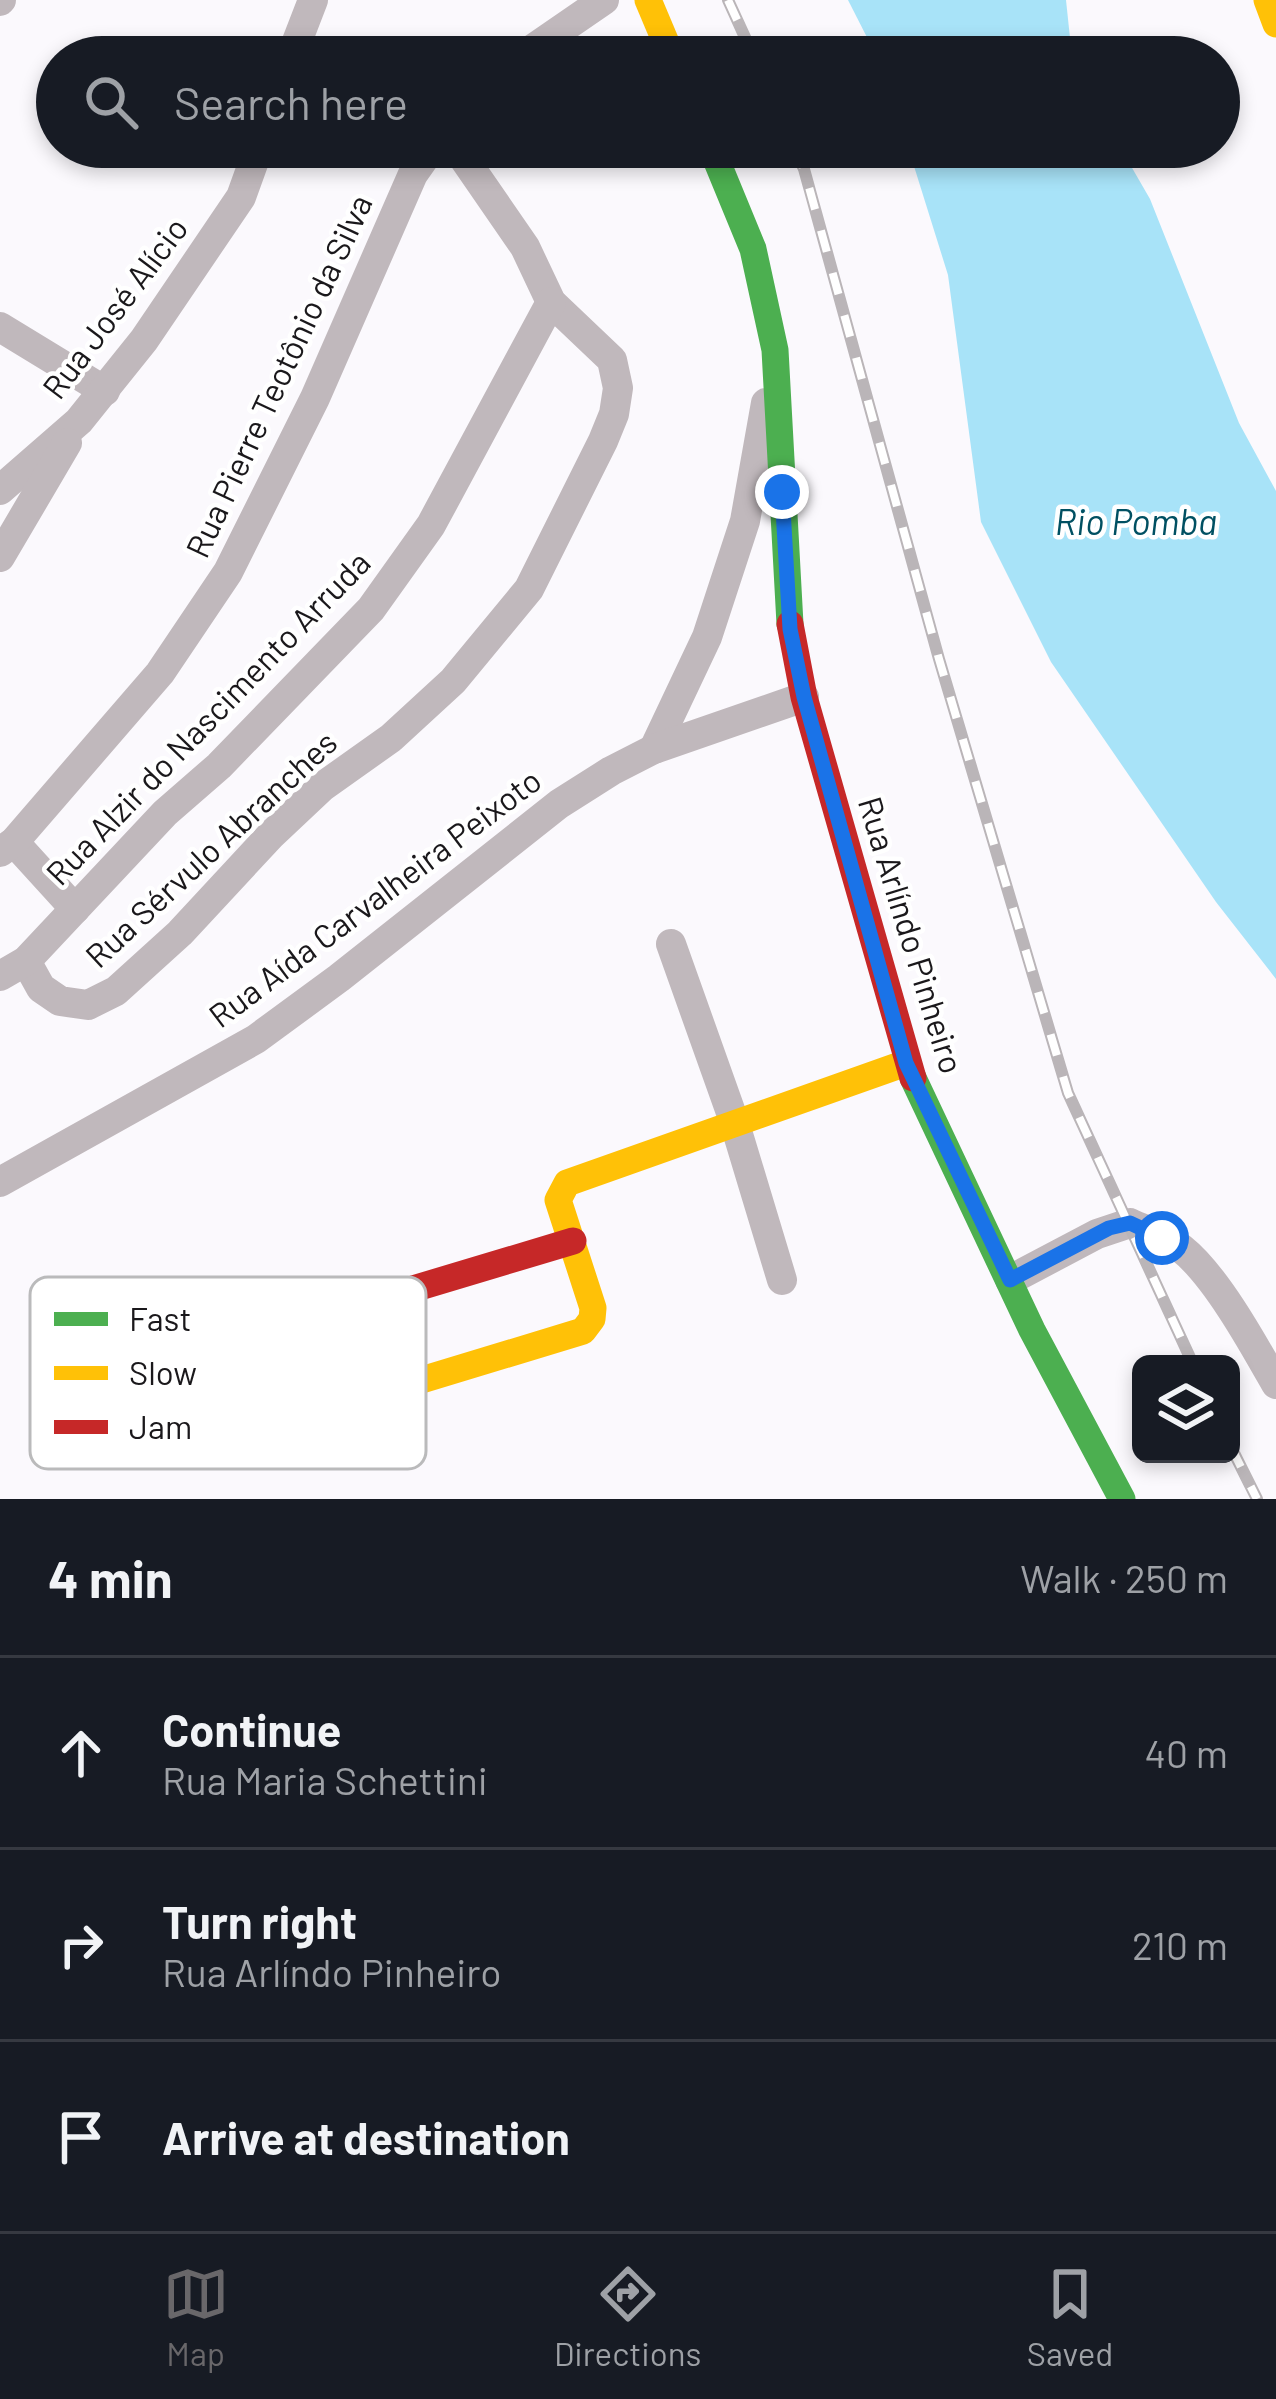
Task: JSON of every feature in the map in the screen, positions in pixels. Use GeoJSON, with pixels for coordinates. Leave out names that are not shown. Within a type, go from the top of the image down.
{"type":"FeatureCollection","features":[{"type":"Feature","properties":{"kind":"street"},"geometry":{"type":"LineString","coordinates":[[299,36],[313,0]]}},
{"type":"Feature","properties":{"kind":"street"},"geometry":{"type":"LineString","coordinates":[[552,36],[604,0]]}},
{"type":"Feature","properties":{"kind":"street"},"geometry":{"type":"LineString","coordinates":[[648,0],[664,36]]}},
{"type":"Feature","properties":{"kind":"street"},"geometry":{"type":"LineString","coordinates":[[1267,0],[1276,24]]}},
{"type":"Feature","properties":{"kind":"street","name":"Rua José Alício"},"geometry":{"type":"LineString","coordinates":[[0,490],[79,421],[145,340],[241,197],[251,168]]}},
{"type":"Feature","properties":{"kind":"street","name":"Rua Pierre Teotônio da Silva"},"geometry":{"type":"LineString","coordinates":[[7,847],[160,673],[228,572],[314,398],[417,168]]}},
{"type":"Feature","properties":{"kind":"street","name":"Rua Sérvulo Abranches"},"geometry":{"type":"LineString","coordinates":[[13,969],[59,1001],[88,1005],[116,991],[180,933],[322,787],[391,738],[453,681],[529,589],[614,414],[618,388],[612,360],[551,302],[525,247],[470,168]]}},
{"type":"Feature","properties":{"kind":"street","name":"Rua Arlíndo Pinheiro"},"geometry":{"type":"LineString","coordinates":[[720,168],[753,249],[775,350],[790,629],[804,697],[906,1063],[1032,1330],[1122,1499]]}},
{"type":"Feature","properties":{"kind":"street","name":"Rua Alzir do Nascimento Arruda"},"geometry":{"type":"LineString","coordinates":[[13,969],[371,609],[431,524],[551,302]]}},
{"type":"Feature","properties":{"kind":"street"},"geometry":{"type":"LineString","coordinates":[[0,327],[105,391]]}},
{"type":"Feature","properties":{"kind":"street"},"geometry":{"type":"LineString","coordinates":[[654,749],[707,637],[745,521],[775,350]]}},
{"type":"Feature","properties":{"kind":"street"},"geometry":{"type":"LineString","coordinates":[[0,557],[79,421]]}},
{"type":"Feature","properties":{"kind":"street","name":"Rua Aída Carvalheira Peixoto"},"geometry":{"type":"LineString","coordinates":[[0,1182],[256,1039],[559,804],[654,749],[804,697]]}},
{"type":"Feature","properties":{"kind":"street"},"geometry":{"type":"LineString","coordinates":[[7,847],[75,910]]}},
{"type":"Feature","properties":{"kind":"street"},"geometry":{"type":"LineString","coordinates":[[670,944],[734,1121],[782,1280]]}},
{"type":"Feature","properties":{"kind":"street"},"geometry":{"type":"LineString","coordinates":[[426,1380],[570,1337],[592,1319],[593,1308],[558,1200],[567,1183],[906,1063]]}},
{"type":"Feature","properties":{"kind":"street"},"geometry":{"type":"LineString","coordinates":[[1010,1280],[1097,1234],[1130,1223],[1179,1247],[1192,1259],[1276,1384]]}},
{"type":"Feature","properties":{"kind":"street"},"geometry":{"type":"LineString","coordinates":[[426,1285],[573,1241]]}},
{"type":"Feature","properties":{"kind":"water"},"geometry":{"type":"Polygon","coordinates":[[[848,0],[1066,0],[1070,36],[866,36],[848,0]]]}},
{"type":"Feature","properties":{"kind":"water","name":"Rio Pomba"},"geometry":{"type":"Polygon","coordinates":[[[915,168],[1132,168],[1150,199],[1239,423],[1276,491],[1276,979],[1216,902],[1051,662],[981,522],[948,275],[915,168]]]}},
{"type":"Feature","properties":{"kind":"railway"},"geometry":{"type":"LineString","coordinates":[[728,0],[744,36]]}},
{"type":"Feature","properties":{"kind":"railway"},"geometry":{"type":"LineString","coordinates":[[804,168],[939,659],[1068,1093],[1189,1355]]}},
{"type":"Feature","properties":{"kind":"railway"},"geometry":{"type":"LineString","coordinates":[[1239,1463],[1257,1499]]}},
{"type":"Feature","properties":{"kind":"traffic: fast"},"geometry":{"type":"LineString","coordinates":[[720,168],[753,249],[775,350],[790,624]]}},
{"type":"Feature","properties":{"kind":"traffic: fast"},"geometry":{"type":"LineString","coordinates":[[913,1078],[1032,1330],[1122,1499]]}},
{"type":"Feature","properties":{"kind":"traffic: slow"},"geometry":{"type":"LineString","coordinates":[[648,0],[663,36]]}},
{"type":"Feature","properties":{"kind":"traffic: slow"},"geometry":{"type":"LineString","coordinates":[[1267,0],[1276,24]]}},
{"type":"Feature","properties":{"kind":"traffic: slow"},"geometry":{"type":"LineString","coordinates":[[426,1379],[583,1331],[592,1319],[593,1308],[558,1200],[567,1183],[906,1063]]}},
{"type":"Feature","properties":{"kind":"traffic: jam"},"geometry":{"type":"LineString","coordinates":[[790,624],[804,697],[913,1078]]}},
{"type":"Feature","properties":{"kind":"traffic: jam"},"geometry":{"type":"LineString","coordinates":[[426,1285],[573,1241]]}},
{"type":"Feature","properties":{"kind":"route"},"geometry":{"type":"LineString","coordinates":[[782,492],[790,629],[865,923],[906,1063],[1010,1280],[1109,1228],[1130,1223],[1162,1238]]}}]}
